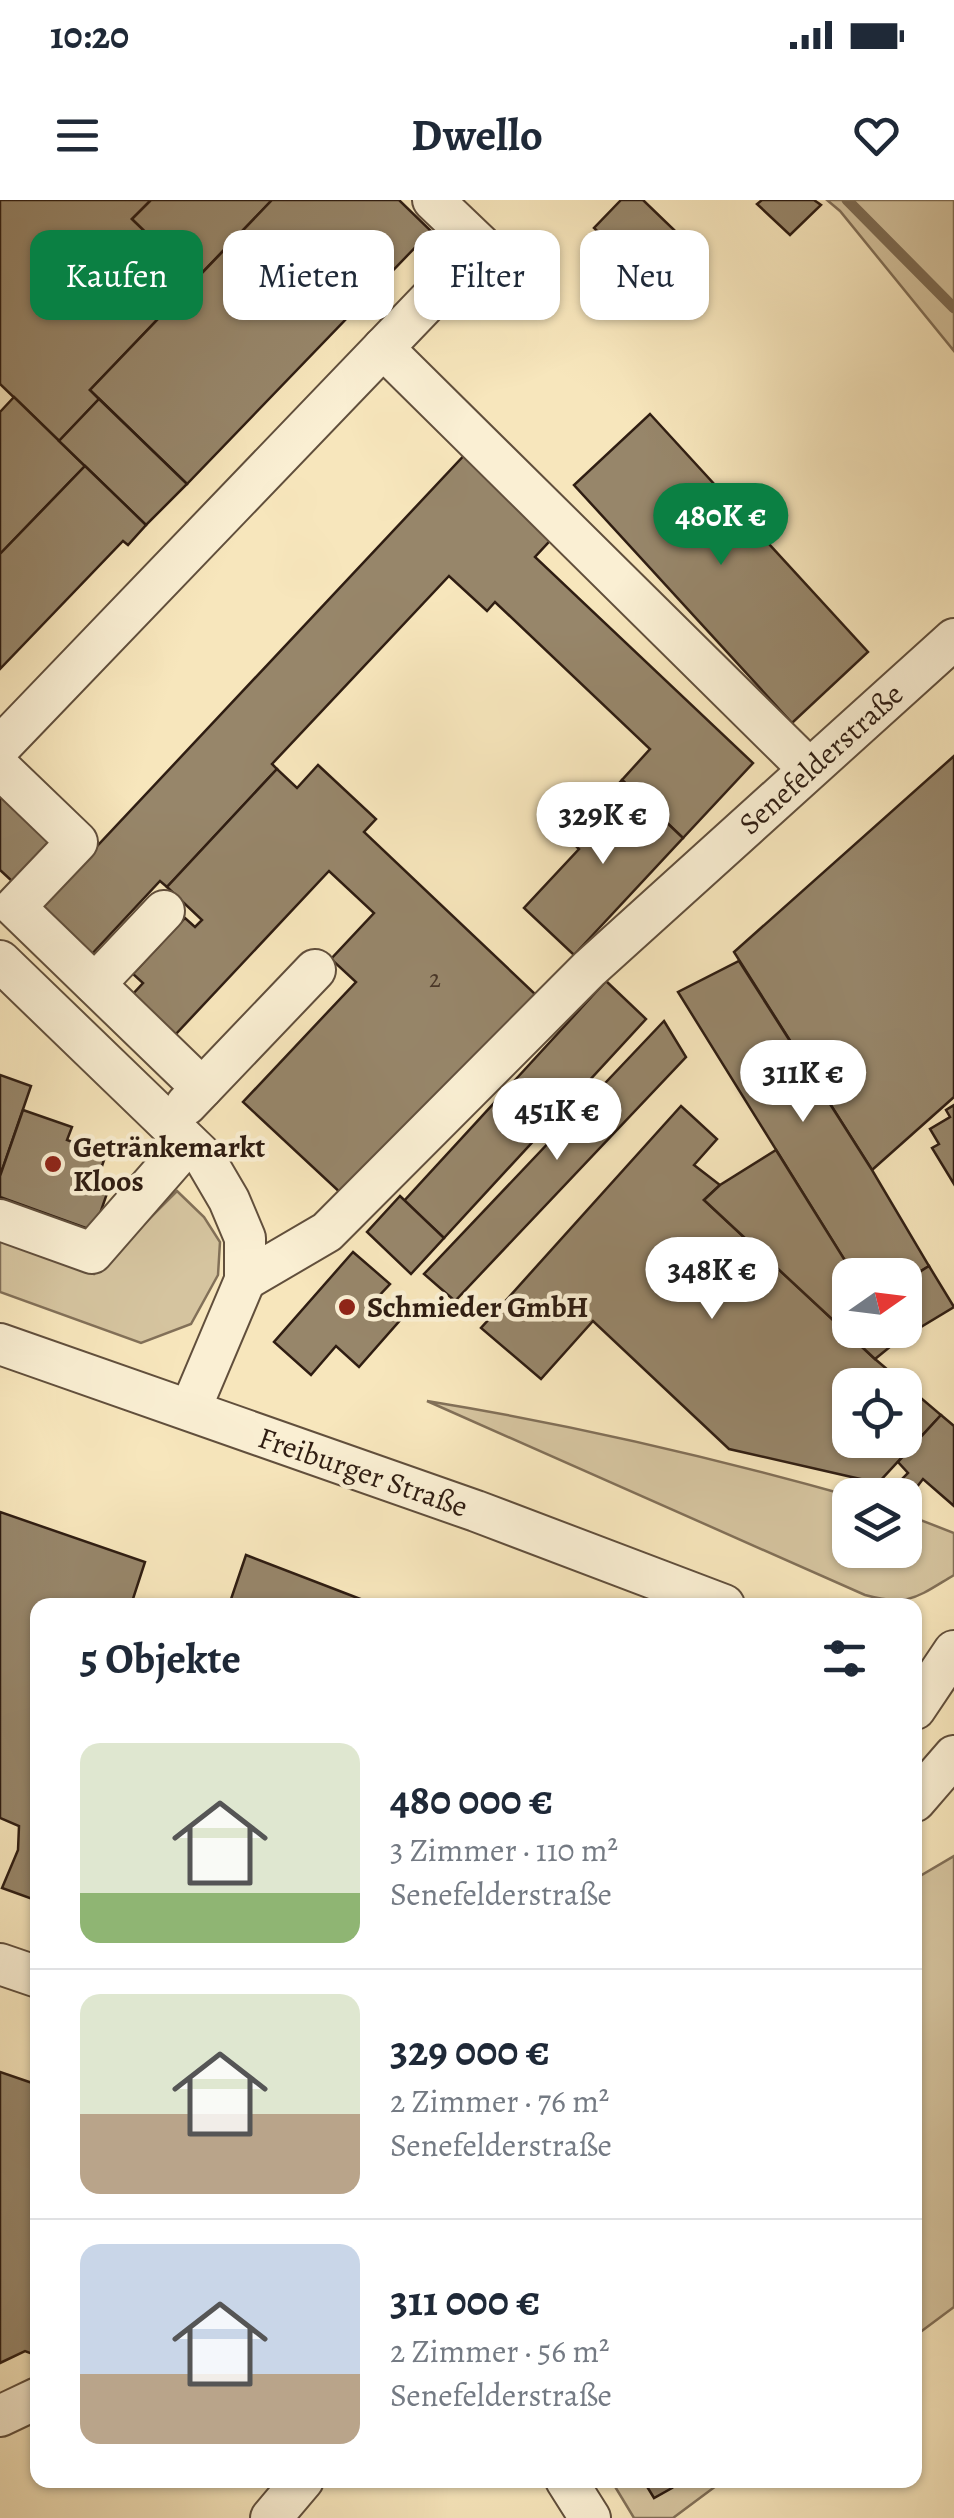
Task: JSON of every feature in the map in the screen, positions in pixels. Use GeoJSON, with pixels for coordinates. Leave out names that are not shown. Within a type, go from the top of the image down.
{"type":"FeatureCollection","features":[{"type":"Feature","properties":{"kind":"street"},"geometry":{"type":"LineString","coordinates":[[0,748],[480,246],[433,200]]}},
{"type":"Feature","properties":{"kind":"street"},"geometry":{"type":"LineString","coordinates":[[383,348],[809,770]]}},
{"type":"Feature","properties":{"kind":"street","name":"Senefelderstraße"},"geometry":{"type":"LineString","coordinates":[[246,1280],[327,1232],[589,969],[954,639]]}},
{"type":"Feature","properties":{"kind":"street"},"geometry":{"type":"LineString","coordinates":[[0,768],[77,842],[14,906],[202,1088]]}},
{"type":"Feature","properties":{"kind":"street"},"geometry":{"type":"LineString","coordinates":[[95,984],[164,912]]}},
{"type":"Feature","properties":{"kind":"street"},"geometry":{"type":"LineString","coordinates":[[0,961],[205,1160],[240,1226],[245,1238],[246,1280],[190,1410]]}},
{"type":"Feature","properties":{"kind":"street"},"geometry":{"type":"LineString","coordinates":[[0,1220],[92,1253],[178,1133],[202,1088],[315,970]]}},
{"type":"Feature","properties":{"kind":"street","name":"Freiburger Straße"},"geometry":{"type":"LineString","coordinates":[[0,1344],[494,1518],[705,1598]]}},
{"type":"Feature","properties":{"kind":"street"},"geometry":{"type":"LineString","coordinates":[[927,1704],[954,1651]]}},
{"type":"Feature","properties":{"kind":"street"},"geometry":{"type":"LineString","coordinates":[[922,1794],[954,1756]]}},
{"type":"Feature","properties":{"kind":"street"},"geometry":{"type":"LineString","coordinates":[[0,1964],[30,1974]]}},
{"type":"Feature","properties":{"kind":"street"},"geometry":{"type":"LineString","coordinates":[[0,2416],[30,2402]]}},
{"type":"Feature","properties":{"kind":"street"},"geometry":{"type":"LineString","coordinates":[[271,2518],[297,2488]]}},
{"type":"Feature","properties":{"kind":"street"},"geometry":{"type":"LineString","coordinates":[[571,2488],[590,2518]]}},
{"type":"Feature","properties":{"kind":"shaded area"},"geometry":{"type":"Polygon","coordinates":[[[827,200],[954,200],[954,351],[840,211],[827,200]]]}},
{"type":"Feature","properties":{"kind":"shaded area"},"geometry":{"type":"Polygon","coordinates":[[[177,1191],[204,1217],[220,1242],[218,1275],[191,1324],[141,1343],[0,1292],[0,1240],[94,1274],[177,1191]]]}},
{"type":"Feature","properties":{"kind":"shaded area"},"geometry":{"type":"Polygon","coordinates":[[[427,1401],[640,1443],[832,1491],[832,1568],[922,1568],[922,1521],[954,1533],[954,1575],[912,1598],[865,1595],[427,1401]]]}},
{"type":"Feature","properties":{"kind":"shaded area"},"geometry":{"type":"Polygon","coordinates":[[[954,1856],[954,2307],[922,2331],[922,1875],[954,1856]]]}},
{"type":"Feature","properties":{"kind":"shaded area"},"geometry":{"type":"Polygon","coordinates":[[[616,2488],[713,2488],[673,2518],[634,2518],[616,2488]]]}},
{"type":"Feature","properties":{"kind":"building"},"geometry":{"type":"Polygon","coordinates":[[[0,200],[151,200],[132,219],[143,230],[30,230],[30,320],[157,320],[90,390],[99,399],[59,441],[0,384],[0,200]]]}},
{"type":"Feature","properties":{"kind":"building"},"geometry":{"type":"Polygon","coordinates":[[[151,200],[272,200],[243,230],[223,230],[223,251],[203,272],[203,230],[143,230],[132,219],[151,200]]]}},
{"type":"Feature","properties":{"kind":"building"},"geometry":{"type":"Polygon","coordinates":[[[272,200],[399,200],[430,230],[414,230],[414,249],[394,269],[394,230],[243,230],[272,200]]]}},
{"type":"Feature","properties":{"kind":"building"},"geometry":{"type":"Polygon","coordinates":[[[621,200],[643,200],[674,230],[596,230],[621,200]]]}},
{"type":"Feature","properties":{"kind":"building"},"geometry":{"type":"Polygon","coordinates":[[[762,200],[814,200],[821,205],[790,235],[757,204],[762,200]]]}},
{"type":"Feature","properties":{"kind":"building"},"geometry":{"type":"Polygon","coordinates":[[[223,251],[223,320],[345,320],[187,484],[90,390],[157,320],[203,320],[203,272],[223,251]]]}},
{"type":"Feature","properties":{"kind":"building"},"geometry":{"type":"Polygon","coordinates":[[[14,397],[85,466],[0,554],[0,412],[14,397]]]}},
{"type":"Feature","properties":{"kind":"building"},"geometry":{"type":"Polygon","coordinates":[[[99,399],[187,484],[146,525],[59,441],[99,399]]]}},
{"type":"Feature","properties":{"kind":"building"},"geometry":{"type":"Polygon","coordinates":[[[650,414],[868,652],[792,723],[574,485],[650,414]]]}},
{"type":"Feature","properties":{"kind":"building"},"geometry":{"type":"Polygon","coordinates":[[[471,448],[559,531],[535,557],[753,763],[683,838],[622,780],[650,749],[495,602],[487,611],[449,576],[272,764],[277,769],[167,887],[160,881],[90,956],[39,908],[471,448]]]}},
{"type":"Feature","properties":{"kind":"building"},"geometry":{"type":"Polygon","coordinates":[[[85,466],[146,525],[128,545],[123,541],[0,669],[0,554],[85,466]]]}},
{"type":"Feature","properties":{"kind":"building"},"geometry":{"type":"Polygon","coordinates":[[[954,756],[954,1097],[872,1170],[734,952],[954,756]]]}},
{"type":"Feature","properties":{"kind":"building"},"geometry":{"type":"Polygon","coordinates":[[[318,765],[376,819],[364,832],[535,994],[345,1197],[243,1102],[356,982],[331,959],[374,913],[329,871],[175,1035],[132,995],[143,983],[133,974],[185,918],[195,927],[202,920],[167,887],[277,769],[297,788],[318,765]]]}},
{"type":"Feature","properties":{"kind":"building"},"geometry":{"type":"Polygon","coordinates":[[[622,780],[683,838],[574,955],[524,908],[579,849],[568,838],[622,780]]]}},
{"type":"Feature","properties":{"kind":"building"},"geometry":{"type":"Polygon","coordinates":[[[0,788],[54,840],[13,882],[0,870],[0,788]]]}},
{"type":"Feature","properties":{"kind":"building"},"geometry":{"type":"Polygon","coordinates":[[[739,961],[929,1266],[922,1270],[922,1258],[843,1258],[678,992],[739,961]]]}},
{"type":"Feature","properties":{"kind":"building"},"geometry":{"type":"Polygon","coordinates":[[[606,981],[646,1019],[444,1238],[404,1201],[606,981]]]}},
{"type":"Feature","properties":{"kind":"building"},"geometry":{"type":"Polygon","coordinates":[[[664,1021],[686,1057],[455,1301],[424,1274],[664,1021]]]}},
{"type":"Feature","properties":{"kind":"building"},"geometry":{"type":"Polygon","coordinates":[[[0,1075],[31,1086],[0,1176],[0,1075]]]}},
{"type":"Feature","properties":{"kind":"building"},"geometry":{"type":"Polygon","coordinates":[[[954,1105],[954,1184],[932,1148],[939,1144],[930,1129],[950,1117],[946,1110],[954,1105]]]}},
{"type":"Feature","properties":{"kind":"building"},"geometry":{"type":"Polygon","coordinates":[[[681,1106],[717,1139],[694,1165],[720,1185],[704,1200],[832,1319],[832,1348],[863,1348],[886,1368],[832,1368],[832,1458],[901,1458],[883,1478],[856,1478],[729,1449],[593,1321],[541,1379],[481,1328],[681,1106]]]}},
{"type":"Feature","properties":{"kind":"building","name":"Getränkemarkt Kloos"},"geometry":{"type":"Polygon","coordinates":[[[23,1110],[72,1127],[67,1140],[106,1154],[99,1175],[112,1179],[94,1231],[0,1197],[0,1176],[23,1110]]]}},
{"type":"Feature","properties":{"kind":"building"},"geometry":{"type":"Polygon","coordinates":[[[776,1150],[843,1258],[832,1258],[832,1319],[704,1200],[720,1185],[776,1150]]]}},
{"type":"Feature","properties":{"kind":"building"},"geometry":{"type":"Polygon","coordinates":[[[400,1196],[444,1238],[411,1274],[367,1232],[400,1196]]]}},
{"type":"Feature","properties":{"kind":"building","name":"Schmieder GmbH"},"geometry":{"type":"Polygon","coordinates":[[[353,1252],[390,1284],[378,1297],[402,1318],[359,1367],[336,1346],[311,1375],[274,1342],[353,1252]]]}},
{"type":"Feature","properties":{"kind":"building"},"geometry":{"type":"Polygon","coordinates":[[[929,1266],[954,1307],[922,1326],[922,1270],[929,1266]]]}},
{"type":"Feature","properties":{"kind":"building"},"geometry":{"type":"Polygon","coordinates":[[[863,1348],[889,1348],[875,1359],[863,1348]]]}},
{"type":"Feature","properties":{"kind":"building"},"geometry":{"type":"Polygon","coordinates":[[[922,1399],[941,1415],[922,1436],[922,1399]]]}},
{"type":"Feature","properties":{"kind":"building"},"geometry":{"type":"Polygon","coordinates":[[[941,1415],[954,1426],[954,1506],[922,1478],[903,1478],[908,1473],[898,1462],[902,1458],[922,1458],[922,1436],[941,1415]]]}},
{"type":"Feature","properties":{"kind":"building"},"geometry":{"type":"Polygon","coordinates":[[[0,1512],[145,1562],[133,1598],[30,1598],[30,1898],[2,1888],[18,1850],[19,1826],[0,1818],[0,1512]]]}},
{"type":"Feature","properties":{"kind":"building"},"geometry":{"type":"Polygon","coordinates":[[[246,1555],[358,1598],[231,1598],[246,1555]]]}},
{"type":"Feature","properties":{"kind":"building"},"geometry":{"type":"Polygon","coordinates":[[[0,2072],[30,2082],[30,2353],[25,2351],[0,2363],[0,2072]]]}},
{"type":"Feature","properties":{"kind":"building"},"geometry":{"type":"Polygon","coordinates":[[[648,2488],[672,2488],[654,2498],[648,2488]]]}},
{"type":"Feature","properties":{"kind":"waterway"},"geometry":{"type":"LineString","coordinates":[[847,200],[954,308]]}},
{"type":"Feature","properties":{"kind":"place","name":"Getränkemarkt Kloos"},"geometry":{"type":"Point","coordinates":[53,1164]}},
{"type":"Feature","properties":{"kind":"place","name":"Schmieder GmbH"},"geometry":{"type":"Point","coordinates":[347,1307]}}]}
